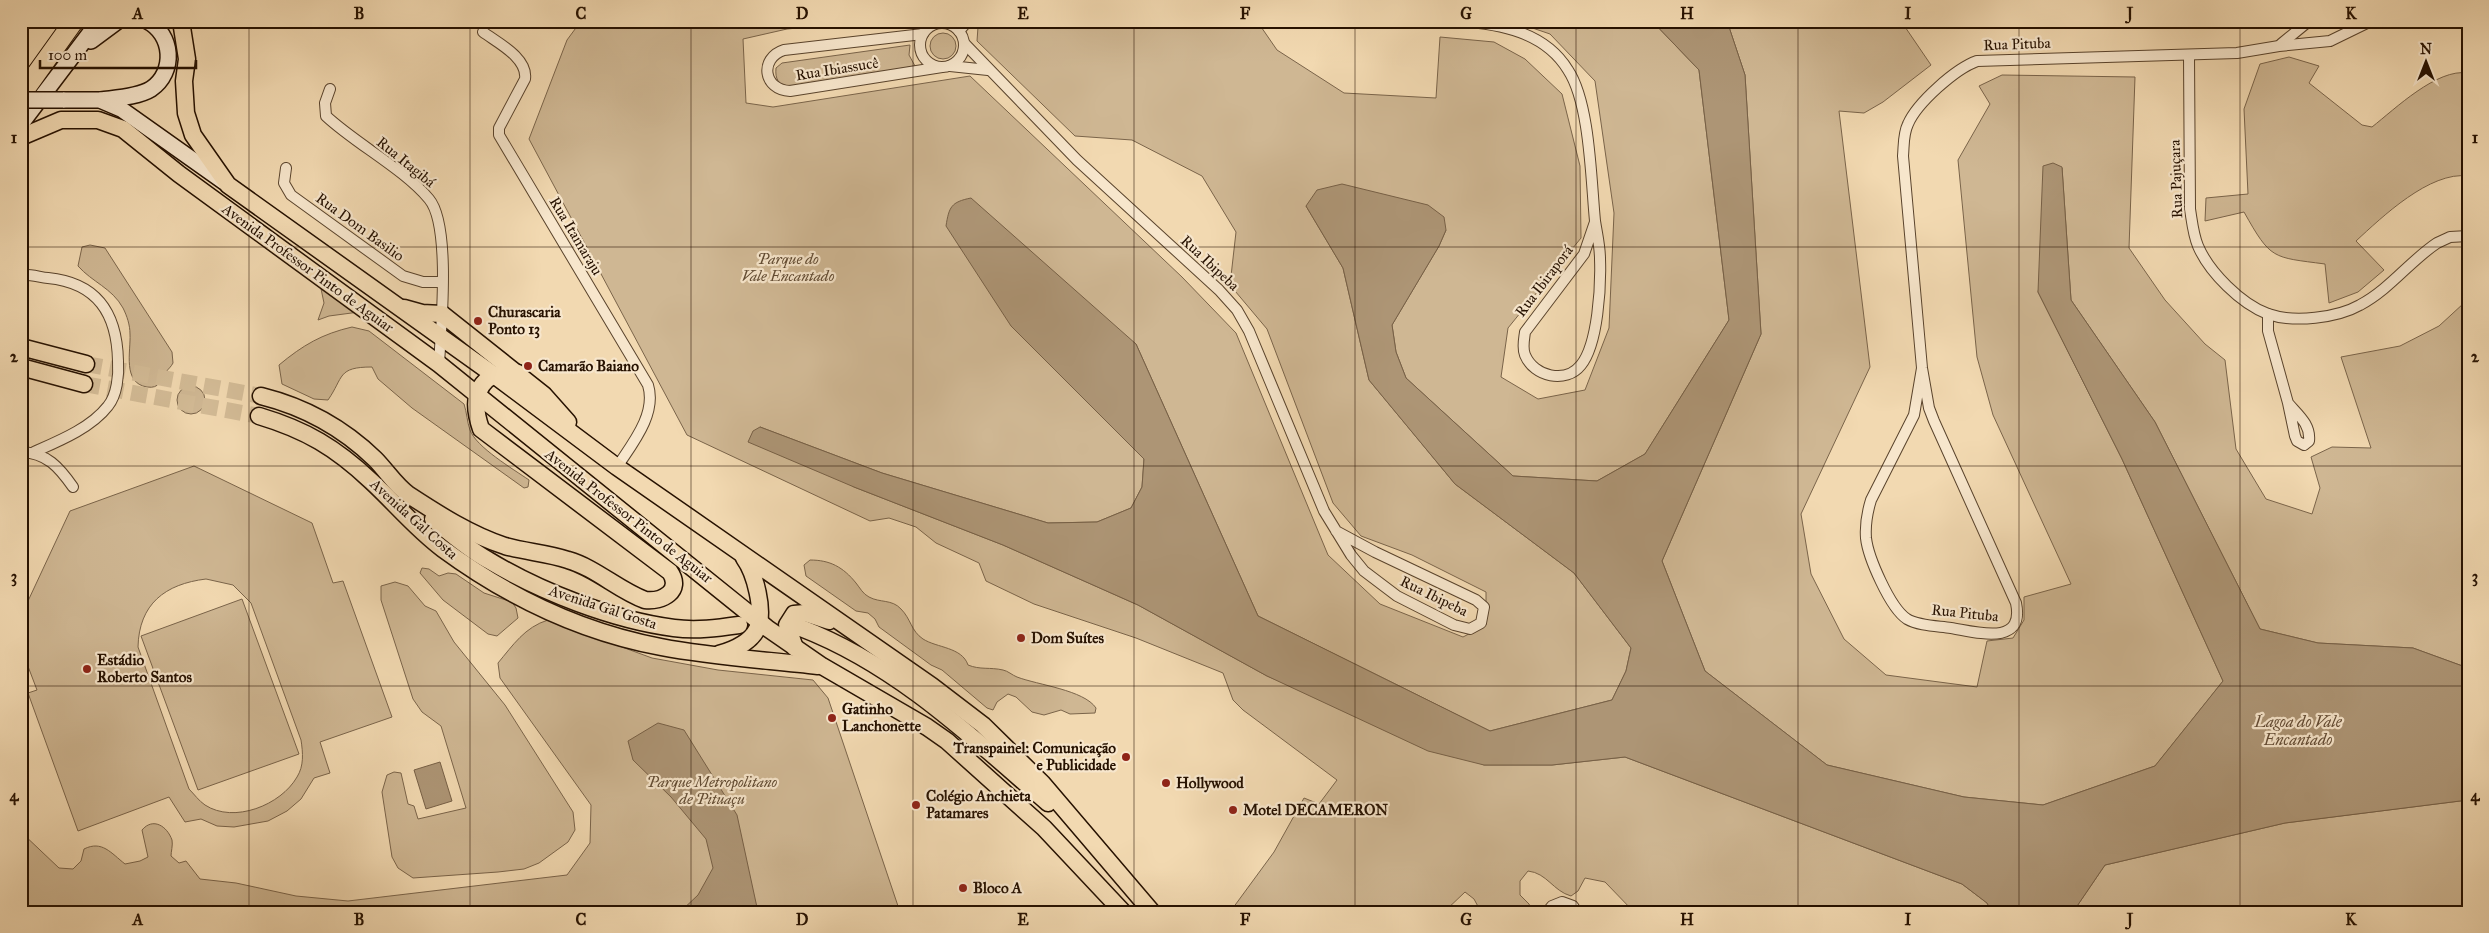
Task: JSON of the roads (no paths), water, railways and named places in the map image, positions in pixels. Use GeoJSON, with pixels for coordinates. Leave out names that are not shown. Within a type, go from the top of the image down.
{"type":"FeatureCollection","features":[{"type":"Feature","properties":{"kind":"highway"},"geometry":{"type":"LineString","coordinates":[[21,95],[74,21]]}},
{"type":"Feature","properties":{"kind":"main road"},"geometry":{"type":"LineString","coordinates":[[21,124],[98,21]]}},
{"type":"Feature","properties":{"kind":"main road"},"geometry":{"type":"LineString","coordinates":[[73,56],[111,24],[118,21]]}},
{"type":"Feature","properties":{"kind":"main road"},"geometry":{"type":"LineString","coordinates":[[21,100],[100,100],[150,89],[164,74],[169,54],[163,34],[155,25],[147,21]]}},
{"type":"Feature","properties":{"kind":"main road","name":"Avenida Professor Pinto de Aguiar"},"geometry":{"type":"LineString","coordinates":[[182,21],[187,59],[184,97],[186,114],[193,135],[228,185],[494,375],[591,448],[932,686],[983,725],[1042,783],[1152,912]]}},
{"type":"Feature","properties":{"kind":"main road"},"geometry":{"type":"LineString","coordinates":[[100,100],[121,109],[228,185]]}},
{"type":"Feature","properties":{"kind":"main road","name":"Avenida Professor Pinto de Aguiar"},"geometry":{"type":"LineString","coordinates":[[21,137],[42,127],[71,120],[98,120],[123,129],[178,174],[439,364],[716,584],[758,621],[822,666],[927,727],[947,741],[1044,828],[1123,912]]}},
{"type":"Feature","properties":{"kind":"main road"},"geometry":{"type":"LineString","coordinates":[[395,306],[422,313],[442,314],[544,394],[591,448]]}},
{"type":"Feature","properties":{"kind":"main road"},"geometry":{"type":"LineString","coordinates":[[21,347],[86,364]]}},
{"type":"Feature","properties":{"kind":"main road"},"geometry":{"type":"LineString","coordinates":[[21,367],[84,384]]}},
{"type":"Feature","properties":{"kind":"main road"},"geometry":{"type":"LineString","coordinates":[[261,396],[289,403],[314,414],[344,433],[375,459],[406,493],[465,529],[504,546],[577,563],[637,597],[653,601],[666,597],[671,593],[674,584],[670,572],[481,429],[475,405],[477,395],[483,383],[494,375],[518,374]]}},
{"type":"Feature","properties":{"kind":"main road","name":"Avenida Gal Costa"},"geometry":{"type":"LineString","coordinates":[[259,416],[293,426],[342,456],[440,547],[519,599],[619,637],[661,647],[822,666]]}},
{"type":"Feature","properties":{"kind":"main road","name":"Avenida Gal Gosta"},"geometry":{"type":"LineString","coordinates":[[406,493],[459,541],[488,561],[541,587],[573,600],[644,623],[676,628],[706,629],[740,626]]}},
{"type":"Feature","properties":{"kind":"main road"},"geometry":{"type":"LineString","coordinates":[[717,654],[731,650],[744,643],[757,628],[758,599],[755,582],[743,555]]}},
{"type":"Feature","properties":{"kind":"main road"},"geometry":{"type":"LineString","coordinates":[[716,584],[735,592],[746,593],[754,587],[755,582]]}},
{"type":"Feature","properties":{"kind":"main road"},"geometry":{"type":"LineString","coordinates":[[795,648],[787,625],[794,614],[812,615],[850,629]]}},
{"type":"Feature","properties":{"kind":"main road"},"geometry":{"type":"LineString","coordinates":[[801,628],[842,645],[931,704],[965,729],[1055,809],[1084,830]]}},
{"type":"Feature","properties":{"kind":"street"},"geometry":{"type":"LineString","coordinates":[[960,31],[968,21]]}},
{"type":"Feature","properties":{"kind":"street","name":"Rua Ibiraporá"},"geometry":{"type":"LineString","coordinates":[[1459,21],[1500,25],[1523,33],[1540,42],[1556,54],[1568,70],[1576,87],[1583,111],[1600,256],[1600,282],[1588,354],[1580,366],[1570,374],[1561,377],[1549,376],[1531,363],[1525,355],[1523,344],[1525,332],[1584,254],[1595,222]]}},
{"type":"Feature","properties":{"kind":"street"},"geometry":{"type":"LineString","coordinates":[[2279,46],[2308,21]]}},
{"type":"Feature","properties":{"kind":"street"},"geometry":{"type":"LineString","coordinates":[[946,67],[961,56],[964,43],[960,31],[945,22],[928,28],[923,34],[920,47],[924,59],[929,64],[946,67],[988,70]]}},
{"type":"Feature","properties":{"kind":"street","name":"Rua Pituba"},"geometry":{"type":"LineString","coordinates":[[1922,368],[1916,406],[1911,423],[1871,500],[1867,513],[1866,539],[1892,604],[1902,615],[1916,622],[2002,634],[2014,624],[2018,610],[2016,603],[1934,421],[1922,368],[1904,156],[1904,139],[1907,126],[1920,105],[1959,70],[1967,64],[1982,60],[2189,56],[2237,53],[2279,46],[2330,41],[2365,23]]}},
{"type":"Feature","properties":{"kind":"street","name":"Rua Itamaraju"},"geometry":{"type":"LineString","coordinates":[[483,32],[519,60],[526,72],[525,79],[498,128],[502,141],[648,384],[650,405],[644,422],[617,466]]}},
{"type":"Feature","properties":{"kind":"street","name":"Rua Ibiassucê"},"geometry":{"type":"LineString","coordinates":[[923,34],[784,50],[773,55],[768,63],[766,74],[769,81],[777,89],[790,91],[946,67]]}},
{"type":"Feature","properties":{"kind":"street","name":"Rua Ibipeba"},"geometry":{"type":"LineString","coordinates":[[964,43],[1077,160],[1219,290],[1237,310],[1261,359],[1324,511],[1336,531],[1364,571],[1380,585],[1462,628],[1470,629],[1480,623],[1484,607],[1476,600],[1375,552],[1336,531]]}},
{"type":"Feature","properties":{"kind":"street","name":"Rua Pajuçara"},"geometry":{"type":"LineString","coordinates":[[2189,56],[2190,209],[2198,245],[2220,279],[2234,292],[2268,314],[2310,318],[2328,317],[2345,312],[2374,297],[2437,242],[2450,237],[2468,236]]}},
{"type":"Feature","properties":{"kind":"street","name":"Rua Itagibá"},"geometry":{"type":"LineString","coordinates":[[330,89],[325,103],[326,116],[421,190],[436,208],[440,226],[442,282],[439,364]]}},
{"type":"Feature","properties":{"kind":"street","name":"Rua Dom Basilio"},"geometry":{"type":"LineString","coordinates":[[286,168],[284,183],[291,196],[402,276],[423,282],[442,282]]}},
{"type":"Feature","properties":{"kind":"street"},"geometry":{"type":"LineString","coordinates":[[21,452],[34,452],[62,439],[96,418],[109,405],[119,370],[118,339],[102,303],[86,289],[63,279],[22,275]]}},
{"type":"Feature","properties":{"kind":"street"},"geometry":{"type":"LineString","coordinates":[[2268,314],[2268,331],[2288,403]]}},
{"type":"Feature","properties":{"kind":"street"},"geometry":{"type":"LineString","coordinates":[[1911,423],[1922,419],[1934,421]]}},
{"type":"Feature","properties":{"kind":"street"},"geometry":{"type":"LineString","coordinates":[[34,452],[58,465],[73,488]]}},
{"type":"Feature","properties":{"kind":"street"},"geometry":{"type":"LineString","coordinates":[[1547,912],[1552,906],[1562,902],[1574,906],[1577,912]]}},
{"type":"Feature","properties":{"kind":"water","name":"Lagoa do Vale Encantado"},"geometry":{"type":"Polygon","coordinates":[[[1652,21],[1727,21],[1745,75],[1761,334],[1662,561],[1705,671],[1827,765],[1964,797],[2043,805],[2155,766],[2223,681],[2122,459],[2038,292],[2043,166],[2053,163],[2062,167],[2071,300],[2155,422],[2260,629],[2318,643],[2413,648],[2468,668],[2468,800],[2285,823],[2105,865],[2073,912],[1992,912],[1987,903],[1962,884],[1625,757],[1552,765],[1484,765],[1428,751],[1267,676],[1138,605],[1003,545],[854,487],[748,442],[753,431],[760,427],[882,473],[1048,523],[1097,522],[1131,508],[1142,487],[1144,459],[1011,326],[946,226],[948,214],[952,206],[959,201],[971,198],[1136,344],[1258,616],[1490,731],[1612,700],[1626,671],[1631,648],[1574,573],[1455,484],[1369,380],[1343,268],[1306,206],[1317,190],[1342,184],[1428,205],[1444,217],[1446,230],[1439,246],[1392,325],[1396,352],[1406,378],[1513,476],[1597,481],[1645,454],[1729,320],[1699,70],[1652,21]]]}},
{"type":"Feature","properties":{"kind":"water"},"geometry":{"type":"Polygon","coordinates":[[[658,723],[684,730],[737,815],[758,912],[680,912],[698,895],[713,868],[706,839],[671,797],[633,760],[628,741],[658,723]]]}},
{"type":"Feature","properties":{"kind":"water"},"geometry":{"type":"Polygon","coordinates":[[[440,762],[452,801],[426,809],[414,770],[440,762]]]}},
{"type":"Feature","properties":{"kind":"tunnel"},"geometry":{"type":"LineString","coordinates":[[86,364],[261,396]]}},
{"type":"Feature","properties":{"kind":"tunnel"},"geometry":{"type":"LineString","coordinates":[[84,384],[259,416]]}},
{"type":"Feature","properties":{"kind":"place","name":"Churascaria Ponto 13"},"geometry":{"type":"Point","coordinates":[478,321]}},
{"type":"Feature","properties":{"kind":"place","name":"Camarão Baiano"},"geometry":{"type":"Point","coordinates":[528,366]}},
{"type":"Feature","properties":{"kind":"place","name":"Dom Suítes"},"geometry":{"type":"Point","coordinates":[1021,638]}},
{"type":"Feature","properties":{"kind":"place","name":"Estádio Roberto Santos"},"geometry":{"type":"Point","coordinates":[87,669]}},
{"type":"Feature","properties":{"kind":"place","name":"Gatinho Lanchonette"},"geometry":{"type":"Point","coordinates":[832,718]}},
{"type":"Feature","properties":{"kind":"place","name":"Transpainel: Comunicação e Publicidade"},"geometry":{"type":"Point","coordinates":[1126,757]}},
{"type":"Feature","properties":{"kind":"place","name":"Hollywood"},"geometry":{"type":"Point","coordinates":[1166,783]}},
{"type":"Feature","properties":{"kind":"place","name":"Colégio Anchieta Patamares"},"geometry":{"type":"Point","coordinates":[916,805]}},
{"type":"Feature","properties":{"kind":"place","name":"Motel DECAMERON"},"geometry":{"type":"Point","coordinates":[1233,810]}},
{"type":"Feature","properties":{"kind":"place","name":"Bloco A"},"geometry":{"type":"Point","coordinates":[963,888]}},
{"type":"Feature","properties":{"kind":"park label","name":"Parque do Vale Encantado"},"geometry":{"type":"Point","coordinates":[788,268]}},
{"type":"Feature","properties":{"kind":"park label","name":"Parque Metropolitano de Pituaçu"},"geometry":{"type":"Point","coordinates":[712,790]}}]}
